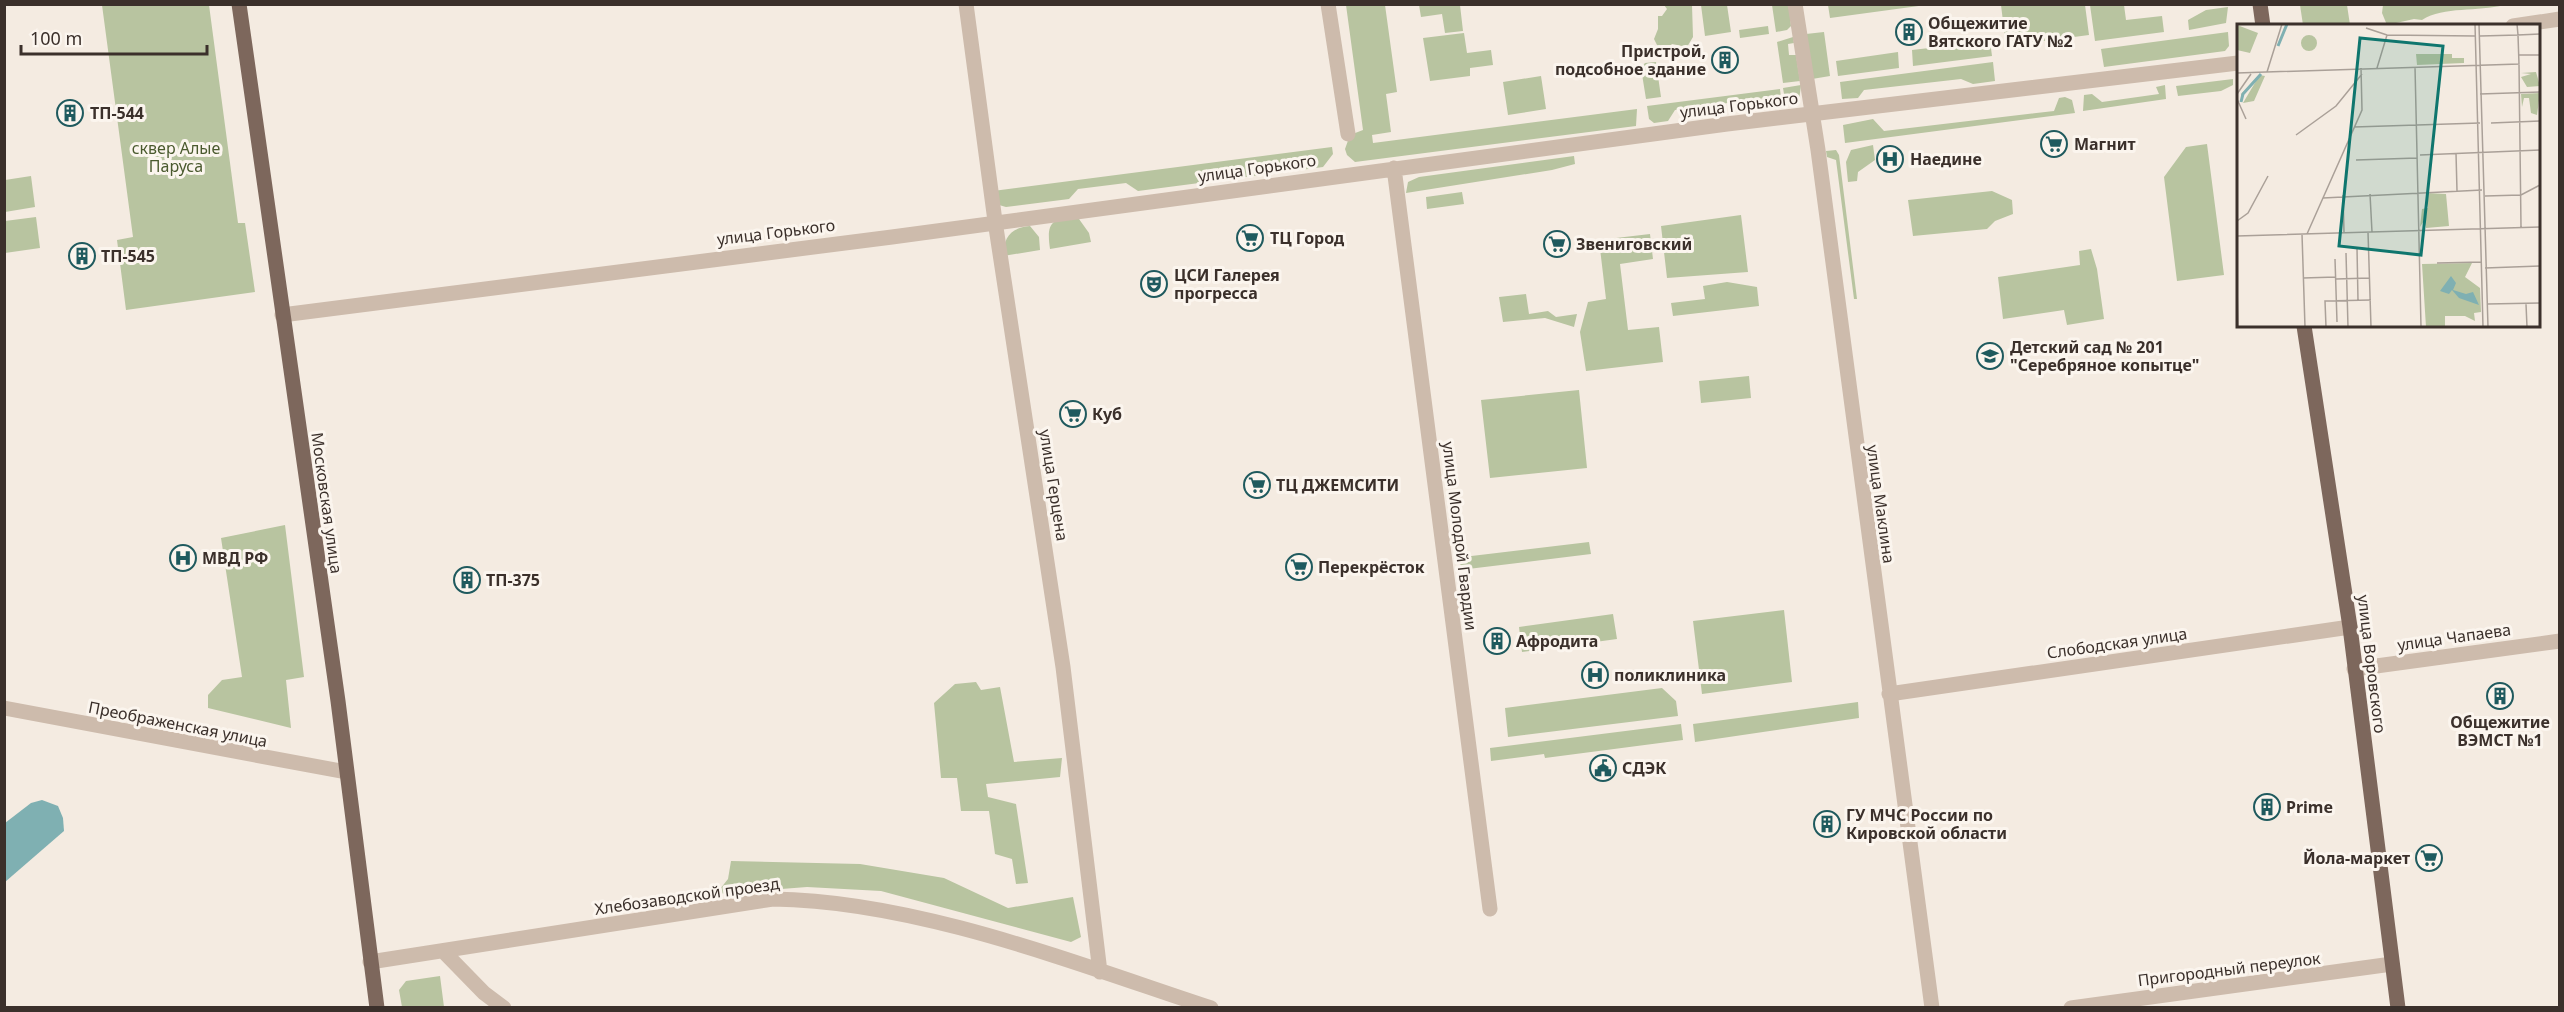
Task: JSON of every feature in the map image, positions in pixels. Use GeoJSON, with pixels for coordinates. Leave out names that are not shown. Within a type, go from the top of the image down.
{"type":"FeatureCollection","features":[{"type":"Feature","properties":{"kind":"main road","name":"Московская улица"},"geometry":{"type":"LineString","coordinates":[[239,4],[377,1008]]}},
{"type":"Feature","properties":{"kind":"main road"},"geometry":{"type":"LineString","coordinates":[[2260,4],[2263,24]]}},
{"type":"Feature","properties":{"kind":"main road","name":"улица Воровского"},"geometry":{"type":"LineString","coordinates":[[2304,327],[2350,627],[2398,1008]]}},
{"type":"Feature","properties":{"kind":"street","name":"улица Герцена"},"geometry":{"type":"LineString","coordinates":[[966,4],[995,221],[1063,667],[1100,972]]}},
{"type":"Feature","properties":{"kind":"street"},"geometry":{"type":"LineString","coordinates":[[1328,4],[1348,134]]}},
{"type":"Feature","properties":{"kind":"street","name":"улица Маклина"},"geometry":{"type":"LineString","coordinates":[[1795,4],[1812,114],[1932,1008]]}},
{"type":"Feature","properties":{"kind":"street"},"geometry":{"type":"LineString","coordinates":[[2526,24],[2559,19]]}},
{"type":"Feature","properties":{"kind":"street","name":"улица Горького"},"geometry":{"type":"LineString","coordinates":[[282,315],[1812,114],[2237,63]]}},
{"type":"Feature","properties":{"kind":"street","name":"улица Молодой Гвардии"},"geometry":{"type":"LineString","coordinates":[[1394,168],[1490,909]]}},
{"type":"Feature","properties":{"kind":"street","name":"Слободская улица"},"geometry":{"type":"LineString","coordinates":[[1889,694],[2350,627]]}},
{"type":"Feature","properties":{"kind":"street","name":"улица Чапаева"},"geometry":{"type":"LineString","coordinates":[[2354,669],[2559,640]]}},
{"type":"Feature","properties":{"kind":"street","name":"Преображенская улица"},"geometry":{"type":"LineString","coordinates":[[4,708],[346,772]]}},
{"type":"Feature","properties":{"kind":"street","name":"Хлебозаводской проезд"},"geometry":{"type":"LineString","coordinates":[[370,962],[772,899],[821,900],[873,907],[1011,944],[1211,1008]]}},
{"type":"Feature","properties":{"kind":"street"},"geometry":{"type":"LineString","coordinates":[[442,951],[483,993],[504,1008]]}},
{"type":"Feature","properties":{"kind":"street","name":"Пригородный переулок"},"geometry":{"type":"LineString","coordinates":[[2071,1008],[2392,964]]}},
{"type":"Feature","properties":{"kind":"green space"},"geometry":{"type":"Polygon","coordinates":[[[1828,4],[1926,5],[1830,18],[1828,4]]]}},
{"type":"Feature","properties":{"kind":"green space"},"geometry":{"type":"Polygon","coordinates":[[[2385,4],[2504,5],[2451,11],[2422,20],[2414,19],[2392,24],[2387,24],[2382,13],[2385,4]]]}},
{"type":"Feature","properties":{"kind":"green space","name":"сквер Алые Паруса"},"geometry":{"type":"Polygon","coordinates":[[[102,5],[209,5],[238,223],[245,223],[255,292],[126,310],[117,240],[133,237],[102,5]]]}},
{"type":"Feature","properties":{"kind":"green space"},"geometry":{"type":"Polygon","coordinates":[[[1346,5],[1385,5],[1397,92],[1386,94],[1391,132],[1372,135],[1373,143],[1637,109],[1636,126],[1355,162],[1347,155],[1345,149],[1350,135],[1363,130],[1346,5]]]}},
{"type":"Feature","properties":{"kind":"green space"},"geometry":{"type":"Polygon","coordinates":[[[1419,5],[1460,5],[1463,31],[1445,33],[1442,14],[1421,17],[1419,5]]]}},
{"type":"Feature","properties":{"kind":"green space"},"geometry":{"type":"Polygon","coordinates":[[[1664,5],[1692,5],[1693,37],[1687,47],[1672,44],[1669,47],[1658,47],[1654,39],[1658,29],[1658,16],[1662,16],[1667,9],[1664,5]]]}},
{"type":"Feature","properties":{"kind":"green space"},"geometry":{"type":"Polygon","coordinates":[[[1701,5],[1727,5],[1731,32],[1705,36],[1701,5]]]}},
{"type":"Feature","properties":{"kind":"green space"},"geometry":{"type":"Polygon","coordinates":[[[1772,5],[1789,5],[1791,26],[1787,30],[1776,32],[1772,5]]]}},
{"type":"Feature","properties":{"kind":"green space"},"geometry":{"type":"Polygon","coordinates":[[[2001,5],[2085,5],[2089,35],[2006,46],[2001,5]]]}},
{"type":"Feature","properties":{"kind":"green space"},"geometry":{"type":"Polygon","coordinates":[[[2090,5],[2124,5],[2126,20],[2162,16],[2164,32],[2095,41],[2090,5]]]}},
{"type":"Feature","properties":{"kind":"green space"},"geometry":{"type":"Polygon","coordinates":[[[2300,5],[2347,5],[2350,24],[2303,24],[2300,5]]]}},
{"type":"Feature","properties":{"kind":"green space"},"geometry":{"type":"Polygon","coordinates":[[[2228,7],[2226,23],[2189,30],[2188,20],[2206,10],[2228,7]]]}},
{"type":"Feature","properties":{"kind":"green space"},"geometry":{"type":"Polygon","coordinates":[[[1768,26],[1769,34],[1740,38],[1739,30],[1768,26]]]}},
{"type":"Feature","properties":{"kind":"green space"},"geometry":{"type":"Polygon","coordinates":[[[1824,32],[1830,76],[1812,79],[1806,34],[1824,32]]]}},
{"type":"Feature","properties":{"kind":"green space"},"geometry":{"type":"Polygon","coordinates":[[[2228,32],[2229,46],[2225,51],[2104,67],[2101,49],[2228,32]]]}},
{"type":"Feature","properties":{"kind":"green space"},"geometry":{"type":"Polygon","coordinates":[[[1464,33],[1467,53],[1491,50],[1493,65],[1470,68],[1470,76],[1430,81],[1423,38],[1464,33]]]}},
{"type":"Feature","properties":{"kind":"green space"},"geometry":{"type":"Polygon","coordinates":[[[1793,37],[1794,43],[1788,44],[1789,55],[1796,55],[1800,81],[1783,83],[1777,42],[1793,37]]]}},
{"type":"Feature","properties":{"kind":"green space"},"geometry":{"type":"Polygon","coordinates":[[[1990,41],[1992,56],[1913,66],[1912,50],[1990,41]]]}},
{"type":"Feature","properties":{"kind":"green space"},"geometry":{"type":"Polygon","coordinates":[[[1898,52],[1899,68],[1838,76],[1836,61],[1898,52]]]}},
{"type":"Feature","properties":{"kind":"green space"},"geometry":{"type":"Polygon","coordinates":[[[1656,62],[1661,97],[1646,99],[1641,68],[1645,63],[1656,62]]]}},
{"type":"Feature","properties":{"kind":"green space"},"geometry":{"type":"Polygon","coordinates":[[[1993,62],[1995,81],[1973,84],[1961,79],[1864,90],[1858,98],[1842,99],[1840,82],[1993,62]]]}},
{"type":"Feature","properties":{"kind":"green space"},"geometry":{"type":"Polygon","coordinates":[[[1541,76],[1546,109],[1508,115],[1503,82],[1541,76]]]}},
{"type":"Feature","properties":{"kind":"green space"},"geometry":{"type":"Polygon","coordinates":[[[2233,79],[2233,85],[2221,91],[2178,96],[2176,86],[2233,79]]]}},
{"type":"Feature","properties":{"kind":"green space"},"geometry":{"type":"Polygon","coordinates":[[[1801,85],[1799,101],[1786,106],[1783,88],[1801,85]]]}},
{"type":"Feature","properties":{"kind":"green space"},"geometry":{"type":"Polygon","coordinates":[[[2165,85],[2166,99],[2083,111],[2084,95],[2092,94],[2102,102],[2159,94],[2156,87],[2165,85]]]}},
{"type":"Feature","properties":{"kind":"green space"},"geometry":{"type":"Polygon","coordinates":[[[1780,89],[1782,106],[1773,97],[1675,110],[1668,121],[1654,123],[1649,119],[1647,106],[1780,89]]]}},
{"type":"Feature","properties":{"kind":"green space"},"geometry":{"type":"Polygon","coordinates":[[[2065,97],[2072,100],[2075,113],[1845,143],[1843,125],[1873,119],[1884,131],[2054,111],[2059,98],[2065,97]]]}},
{"type":"Feature","properties":{"kind":"green space"},"geometry":{"type":"Polygon","coordinates":[[[2207,144],[2224,275],[2177,281],[2164,177],[2186,147],[2207,144]]]}},
{"type":"Feature","properties":{"kind":"green space"},"geometry":{"type":"Polygon","coordinates":[[[1873,145],[1875,160],[1858,172],[1857,181],[1848,182],[1846,162],[1851,150],[1873,145]]]}},
{"type":"Feature","properties":{"kind":"green space"},"geometry":{"type":"Polygon","coordinates":[[[1332,147],[1333,154],[1323,167],[1138,191],[1126,183],[1078,189],[1069,199],[1006,207],[999,205],[993,191],[1332,147]]]}},
{"type":"Feature","properties":{"kind":"green space"},"geometry":{"type":"Polygon","coordinates":[[[1836,150],[1839,155],[1857,299],[1854,299],[1836,160],[1827,157],[1826,151],[1836,150]]]}},
{"type":"Feature","properties":{"kind":"green space"},"geometry":{"type":"Polygon","coordinates":[[[1574,156],[1575,164],[1552,170],[1406,193],[1408,182],[1419,177],[1574,156]]]}},
{"type":"Feature","properties":{"kind":"green space"},"geometry":{"type":"Polygon","coordinates":[[[31,176],[35,207],[5,212],[5,180],[31,176]]]}},
{"type":"Feature","properties":{"kind":"green space"},"geometry":{"type":"Polygon","coordinates":[[[1992,191],[2012,200],[2013,214],[1995,221],[1987,229],[1913,236],[1908,200],[1992,191]]]}},
{"type":"Feature","properties":{"kind":"green space"},"geometry":{"type":"Polygon","coordinates":[[[1462,192],[1464,204],[1427,209],[1426,197],[1462,192]]]}},
{"type":"Feature","properties":{"kind":"green space"},"geometry":{"type":"Polygon","coordinates":[[[1741,215],[1748,272],[1667,278],[1661,226],[1741,215]]]}},
{"type":"Feature","properties":{"kind":"green space"},"geometry":{"type":"Polygon","coordinates":[[[36,217],[40,248],[5,253],[5,221],[36,217]]]}},
{"type":"Feature","properties":{"kind":"green space"},"geometry":{"type":"Polygon","coordinates":[[[1063,219],[1079,219],[1089,233],[1091,242],[1050,249],[1049,233],[1053,223],[1063,219]]]}},
{"type":"Feature","properties":{"kind":"green space"},"geometry":{"type":"Polygon","coordinates":[[[1030,226],[1039,237],[1040,250],[1003,256],[1009,235],[1017,229],[1030,226]]]}},
{"type":"Feature","properties":{"kind":"green space"},"geometry":{"type":"Polygon","coordinates":[[[1650,234],[1653,259],[1620,264],[1628,330],[1659,327],[1663,362],[1586,371],[1580,332],[1588,302],[1606,299],[1599,240],[1650,234]]]}},
{"type":"Feature","properties":{"kind":"green space"},"geometry":{"type":"Polygon","coordinates":[[[2091,249],[2097,269],[2104,319],[2067,325],[2064,310],[2003,319],[1998,277],[2080,265],[2079,251],[2091,249]]]}},
{"type":"Feature","properties":{"kind":"green space"},"geometry":{"type":"Polygon","coordinates":[[[1727,282],[1757,287],[1759,306],[1673,316],[1671,303],[1705,299],[1703,286],[1727,282]]]}},
{"type":"Feature","properties":{"kind":"green space"},"geometry":{"type":"Polygon","coordinates":[[[1526,294],[1529,314],[1548,311],[1556,317],[1577,314],[1574,327],[1545,318],[1503,322],[1499,297],[1526,294]]]}},
{"type":"Feature","properties":{"kind":"green space"},"geometry":{"type":"Polygon","coordinates":[[[1749,376],[1751,398],[1701,403],[1699,381],[1749,376]]]}},
{"type":"Feature","properties":{"kind":"green space"},"geometry":{"type":"Polygon","coordinates":[[[1579,390],[1587,468],[1490,478],[1481,400],[1579,390]]]}},
{"type":"Feature","properties":{"kind":"green space"},"geometry":{"type":"Polygon","coordinates":[[[285,525],[304,677],[286,680],[291,728],[208,708],[208,695],[222,680],[242,677],[221,538],[285,525]]]}},
{"type":"Feature","properties":{"kind":"green space"},"geometry":{"type":"Polygon","coordinates":[[[1589,542],[1591,554],[1468,569],[1463,569],[1460,564],[1463,557],[1589,542]]]}},
{"type":"Feature","properties":{"kind":"green space"},"geometry":{"type":"Polygon","coordinates":[[[1784,610],[1792,682],[1702,694],[1693,621],[1784,610]]]}},
{"type":"Feature","properties":{"kind":"green space"},"geometry":{"type":"Polygon","coordinates":[[[1613,614],[1617,639],[1522,652],[1519,627],[1613,614]]]}},
{"type":"Feature","properties":{"kind":"green space"},"geometry":{"type":"Polygon","coordinates":[[[976,682],[981,690],[1000,687],[1014,762],[1062,758],[1060,777],[986,784],[988,797],[1016,804],[1028,883],[1016,884],[1012,859],[995,854],[989,811],[961,811],[957,778],[941,778],[934,703],[955,684],[976,682]]]}},
{"type":"Feature","properties":{"kind":"green space"},"geometry":{"type":"Polygon","coordinates":[[[1662,688],[1676,701],[1678,716],[1508,737],[1505,708],[1662,688]]]}},
{"type":"Feature","properties":{"kind":"green space"},"geometry":{"type":"Polygon","coordinates":[[[1858,702],[1859,718],[1695,742],[1693,724],[1858,702]]]}},
{"type":"Feature","properties":{"kind":"green space"},"geometry":{"type":"Polygon","coordinates":[[[1681,724],[1683,740],[1545,758],[1544,754],[1491,761],[1490,748],[1681,724]]]}},
{"type":"Feature","properties":{"kind":"green space"},"geometry":{"type":"Polygon","coordinates":[[[731,861],[860,864],[944,878],[1008,908],[1073,897],[1081,937],[1071,942],[881,891],[807,887],[716,894],[728,879],[731,861]]]}},
{"type":"Feature","properties":{"kind":"green space"},"geometry":{"type":"Polygon","coordinates":[[[440,976],[444,1007],[402,1007],[399,990],[406,981],[440,976]]]}},
{"type":"Feature","properties":{"kind":"water"},"geometry":{"type":"Polygon","coordinates":[[[42,800],[58,806],[63,818],[64,831],[5,882],[5,823],[31,803],[42,800]]]}},
{"type":"Feature","properties":{"kind":"place","name":"Общежитие Вятского ГАТУ №2"},"geometry":{"type":"Point","coordinates":[1909,32]}},
{"type":"Feature","properties":{"kind":"place","name":"Пристрой, подсобное здание"},"geometry":{"type":"Point","coordinates":[1725,60]}},
{"type":"Feature","properties":{"kind":"place","name":"ТП-544"},"geometry":{"type":"Point","coordinates":[70,113]}},
{"type":"Feature","properties":{"kind":"place","name":"Магнит"},"geometry":{"type":"Point","coordinates":[2054,144]}},
{"type":"Feature","properties":{"kind":"place","name":"Наедине"},"geometry":{"type":"Point","coordinates":[1890,159]}},
{"type":"Feature","properties":{"kind":"place","name":"ТЦ Город"},"geometry":{"type":"Point","coordinates":[1250,238]}},
{"type":"Feature","properties":{"kind":"place","name":"Звениговский"},"geometry":{"type":"Point","coordinates":[1557,244]}},
{"type":"Feature","properties":{"kind":"place","name":"ТП-545"},"geometry":{"type":"Point","coordinates":[82,256]}},
{"type":"Feature","properties":{"kind":"place","name":"ЦСИ Галерея прогресса"},"geometry":{"type":"Point","coordinates":[1154,284]}},
{"type":"Feature","properties":{"kind":"place","name":"Детский сад № 201 \"Серебряное копытце\""},"geometry":{"type":"Point","coordinates":[1990,356]}},
{"type":"Feature","properties":{"kind":"place","name":"Куб"},"geometry":{"type":"Point","coordinates":[1073,414]}},
{"type":"Feature","properties":{"kind":"place","name":"ТЦ ДЖЕМСИТИ"},"geometry":{"type":"Point","coordinates":[1257,485]}},
{"type":"Feature","properties":{"kind":"place","name":"МВД РФ"},"geometry":{"type":"Point","coordinates":[183,558]}},
{"type":"Feature","properties":{"kind":"place","name":"Перекрёсток"},"geometry":{"type":"Point","coordinates":[1299,567]}},
{"type":"Feature","properties":{"kind":"place","name":"ТП-375"},"geometry":{"type":"Point","coordinates":[467,580]}},
{"type":"Feature","properties":{"kind":"place","name":"Афродита"},"geometry":{"type":"Point","coordinates":[1497,641]}},
{"type":"Feature","properties":{"kind":"place","name":"поликлиника"},"geometry":{"type":"Point","coordinates":[1595,675]}},
{"type":"Feature","properties":{"kind":"place","name":"Общежитие ВЭМСТ №1"},"geometry":{"type":"Point","coordinates":[2500,696]}},
{"type":"Feature","properties":{"kind":"place","name":"СДЭК"},"geometry":{"type":"Point","coordinates":[1603,768]}},
{"type":"Feature","properties":{"kind":"place","name":"Prime"},"geometry":{"type":"Point","coordinates":[2267,807]}},
{"type":"Feature","properties":{"kind":"place","name":"ГУ МЧС России по Кировской области"},"geometry":{"type":"Point","coordinates":[1827,824]}},
{"type":"Feature","properties":{"kind":"place","name":"Йола-маркет"},"geometry":{"type":"Point","coordinates":[2429,858]}}]}
